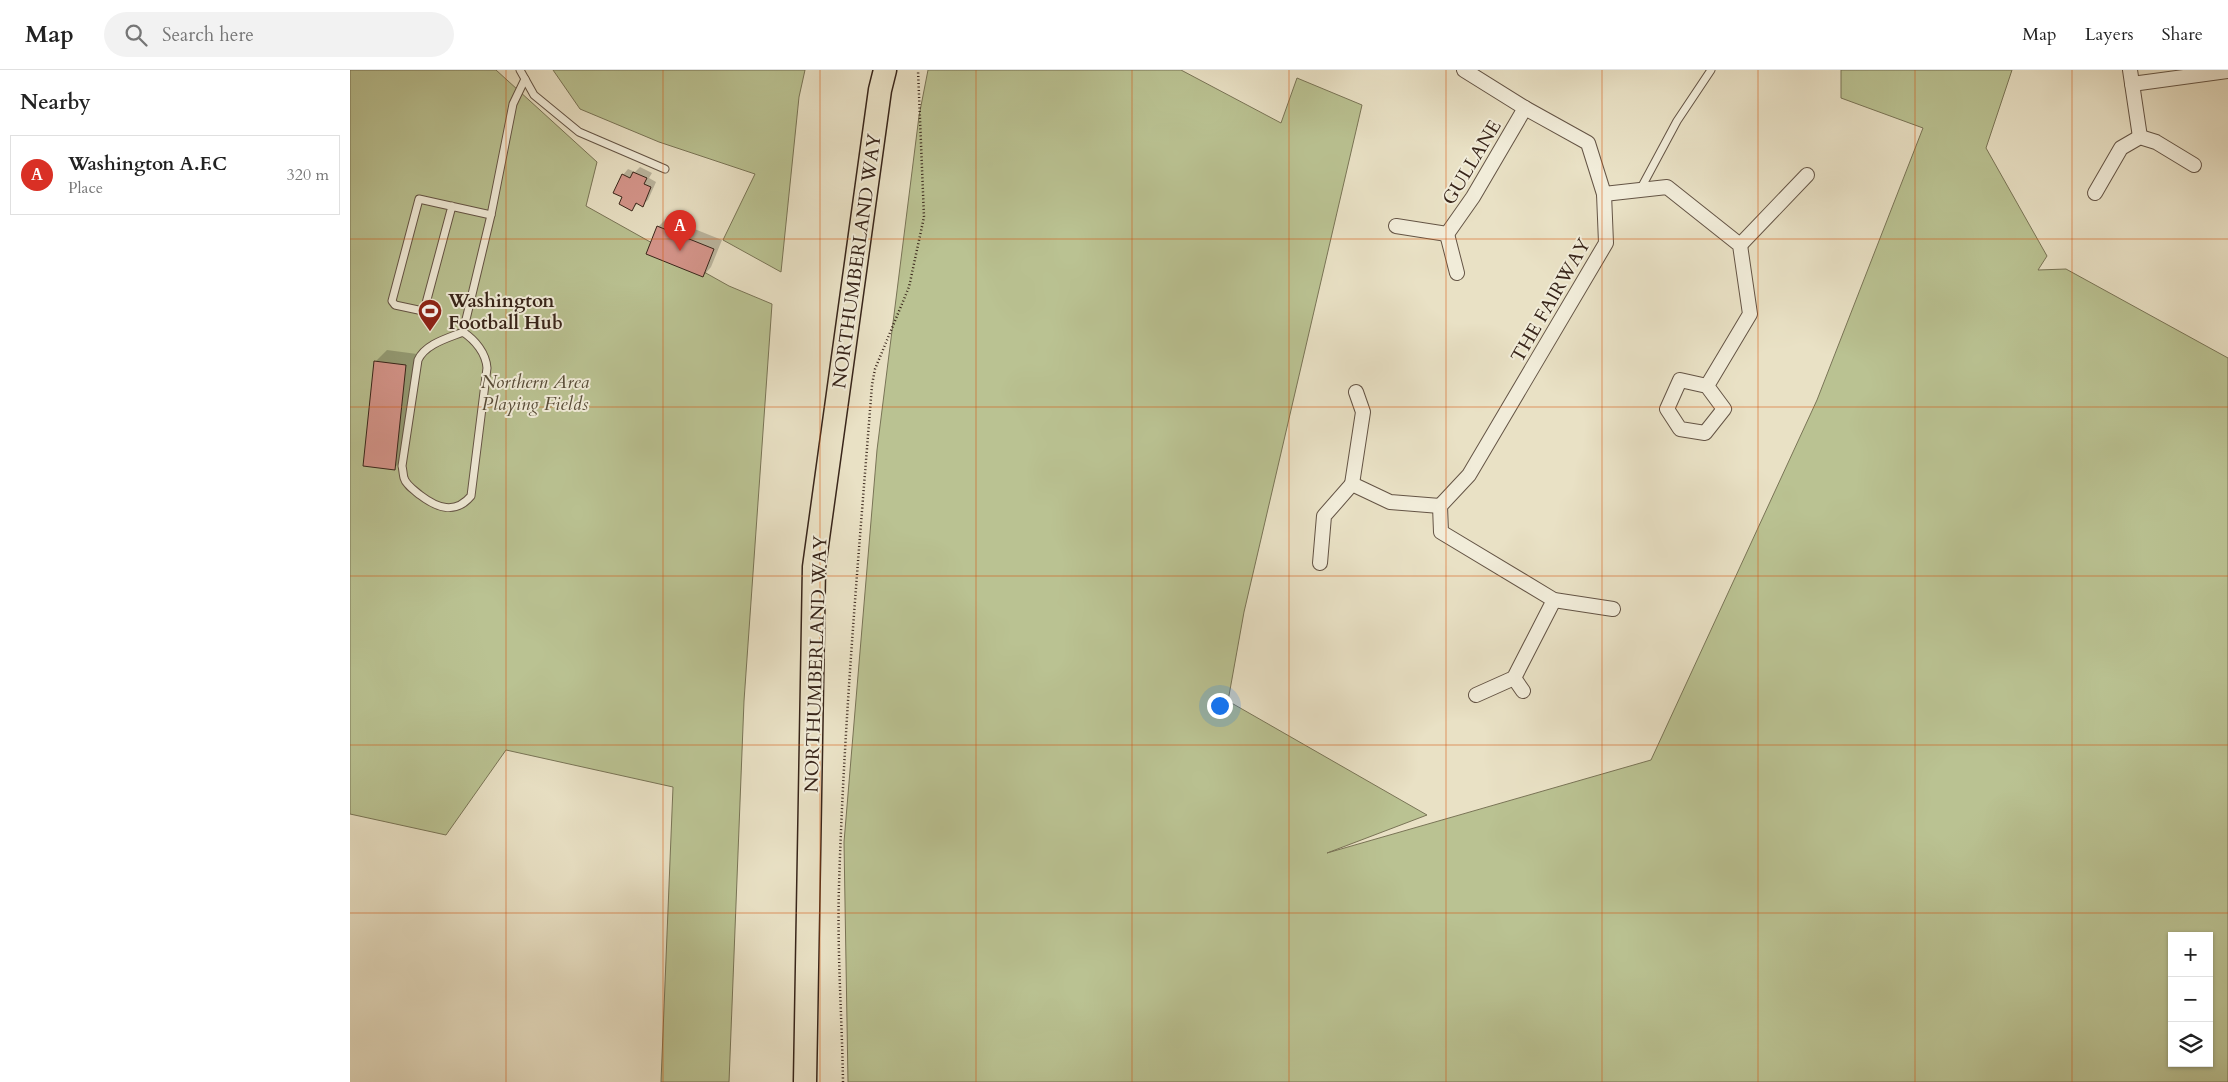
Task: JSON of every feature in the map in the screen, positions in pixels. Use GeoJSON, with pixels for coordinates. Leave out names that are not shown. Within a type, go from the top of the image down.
{"type":"FeatureCollection","features":[{"type":"Feature","properties":{"kind":"main road","name":"NORTHUMBERLAND WAY"},"geometry":{"type":"LineString","coordinates":[[804,1082],[814,567],[884,70]]}},
{"type":"Feature","properties":{"kind":"street","name":"THE FAIRWAY"},"geometry":{"type":"LineString","coordinates":[[1440,506],[1469,475],[1606,243],[1604,194],[1588,143],[1525,108],[1464,70]]}},
{"type":"Feature","properties":{"kind":"street"},"geometry":{"type":"LineString","coordinates":[[2140,136],[2131,77],[2228,71]]}},
{"type":"Feature","properties":{"kind":"street","name":"GULLANE"},"geometry":{"type":"LineString","coordinates":[[1457,273],[1447,234],[1473,197],[1525,108]]}},
{"type":"Feature","properties":{"kind":"street"},"geometry":{"type":"LineString","coordinates":[[2140,136],[2156,142],[2194,165]]}},
{"type":"Feature","properties":{"kind":"street"},"geometry":{"type":"LineString","coordinates":[[2095,193],[2121,148],[2140,136]]}},
{"type":"Feature","properties":{"kind":"street"},"geometry":{"type":"LineString","coordinates":[[1740,245],[1807,175]]}},
{"type":"Feature","properties":{"kind":"street"},"geometry":{"type":"LineString","coordinates":[[1604,194],[1667,187],[1740,245],[1750,314],[1707,386]]}},
{"type":"Feature","properties":{"kind":"street","name":"GULLANE"},"geometry":{"type":"LineString","coordinates":[[1396,226],[1447,234]]}},
{"type":"Feature","properties":{"kind":"street"},"geometry":{"type":"LineString","coordinates":[[1320,563],[1324,516],[1352,484],[1364,412],[1356,392]]}},
{"type":"Feature","properties":{"kind":"street"},"geometry":{"type":"LineString","coordinates":[[1352,484],[1390,502],[1440,506],[1440,532],[1554,600],[1613,609]]}},
{"type":"Feature","properties":{"kind":"street"},"geometry":{"type":"LineString","coordinates":[[1476,695],[1514,678],[1554,600]]}},
{"type":"Feature","properties":{"kind":"street"},"geometry":{"type":"LineString","coordinates":[[1514,678],[1522,691]]}},
{"type":"Feature","properties":{"kind":"lane"},"geometry":{"type":"LineString","coordinates":[[520,70],[534,95],[579,132],[665,169]]}},
{"type":"Feature","properties":{"kind":"lane"},"geometry":{"type":"LineString","coordinates":[[1640,191],[1677,121],[1711,70]]}},
{"type":"Feature","properties":{"kind":"lane"},"geometry":{"type":"LineString","coordinates":[[463,332],[491,215],[513,104],[525,79]]}},
{"type":"Feature","properties":{"kind":"lane"},"geometry":{"type":"LineString","coordinates":[[452,206],[425,307],[423,310],[395,305],[392,301],[417,203],[420,200],[452,206],[491,215]]}},
{"type":"Feature","properties":{"kind":"lane"},"geometry":{"type":"LineString","coordinates":[[463,332],[474,340],[487,361],[487,368],[471,496],[454,508],[444,509],[433,505],[411,488],[404,479],[402,466],[418,360],[421,352],[432,345],[463,332]]}},
{"type":"Feature","properties":{"kind":"path"},"geometry":{"type":"LineString","coordinates":[[843,1082],[839,888],[843,786],[862,509],[872,385],[875,369],[909,287],[924,217],[918,70]]}},
{"type":"Feature","properties":{"kind":"green space","name":"Northern Area Playing Fields"},"geometry":{"type":"Polygon","coordinates":[[[350,70],[496,70],[597,162],[586,206],[729,286],[772,304],[744,701],[729,1082],[661,1082],[673,787],[506,750],[446,835],[350,814],[350,70]]]}},
{"type":"Feature","properties":{"kind":"green space"},"geometry":{"type":"Polygon","coordinates":[[[553,70],[805,70],[799,97],[781,272],[723,240],[755,174],[659,142],[580,109],[553,70]]]}},
{"type":"Feature","properties":{"kind":"green space"},"geometry":{"type":"Polygon","coordinates":[[[928,70],[1181,70],[1281,123],[1297,78],[1362,105],[1244,612],[1228,701],[1427,815],[1327,853],[1651,760],[1817,400],[1923,128],[1841,98],[1841,70],[2012,70],[1986,148],[2047,256],[2038,270],[2066,269],[2228,358],[2228,1082],[848,1082],[844,842],[877,450],[919,116],[928,70]]]}},
{"type":"Feature","properties":{"kind":"building"},"geometry":{"type":"Polygon","coordinates":[[[633,172],[647,178],[644,184],[651,187],[643,207],[636,203],[632,211],[619,204],[622,197],[613,193],[622,174],[630,178],[633,172]]]}},
{"type":"Feature","properties":{"kind":"building"},"geometry":{"type":"Polygon","coordinates":[[[657,226],[714,249],[703,277],[646,254],[657,226]]]}},
{"type":"Feature","properties":{"kind":"building","name":"Washington Football Hub"},"geometry":{"type":"Polygon","coordinates":[[[374,361],[406,365],[395,470],[363,466],[374,361]]]}},
{"type":"Feature","properties":{"kind":"place","name":"Washington A.F.C"},"geometry":{"type":"Point","coordinates":[680,251]}},
{"type":"Feature","properties":{"kind":"place","name":"Washington Football Hub"},"geometry":{"type":"Point","coordinates":[430,332]}}]}
